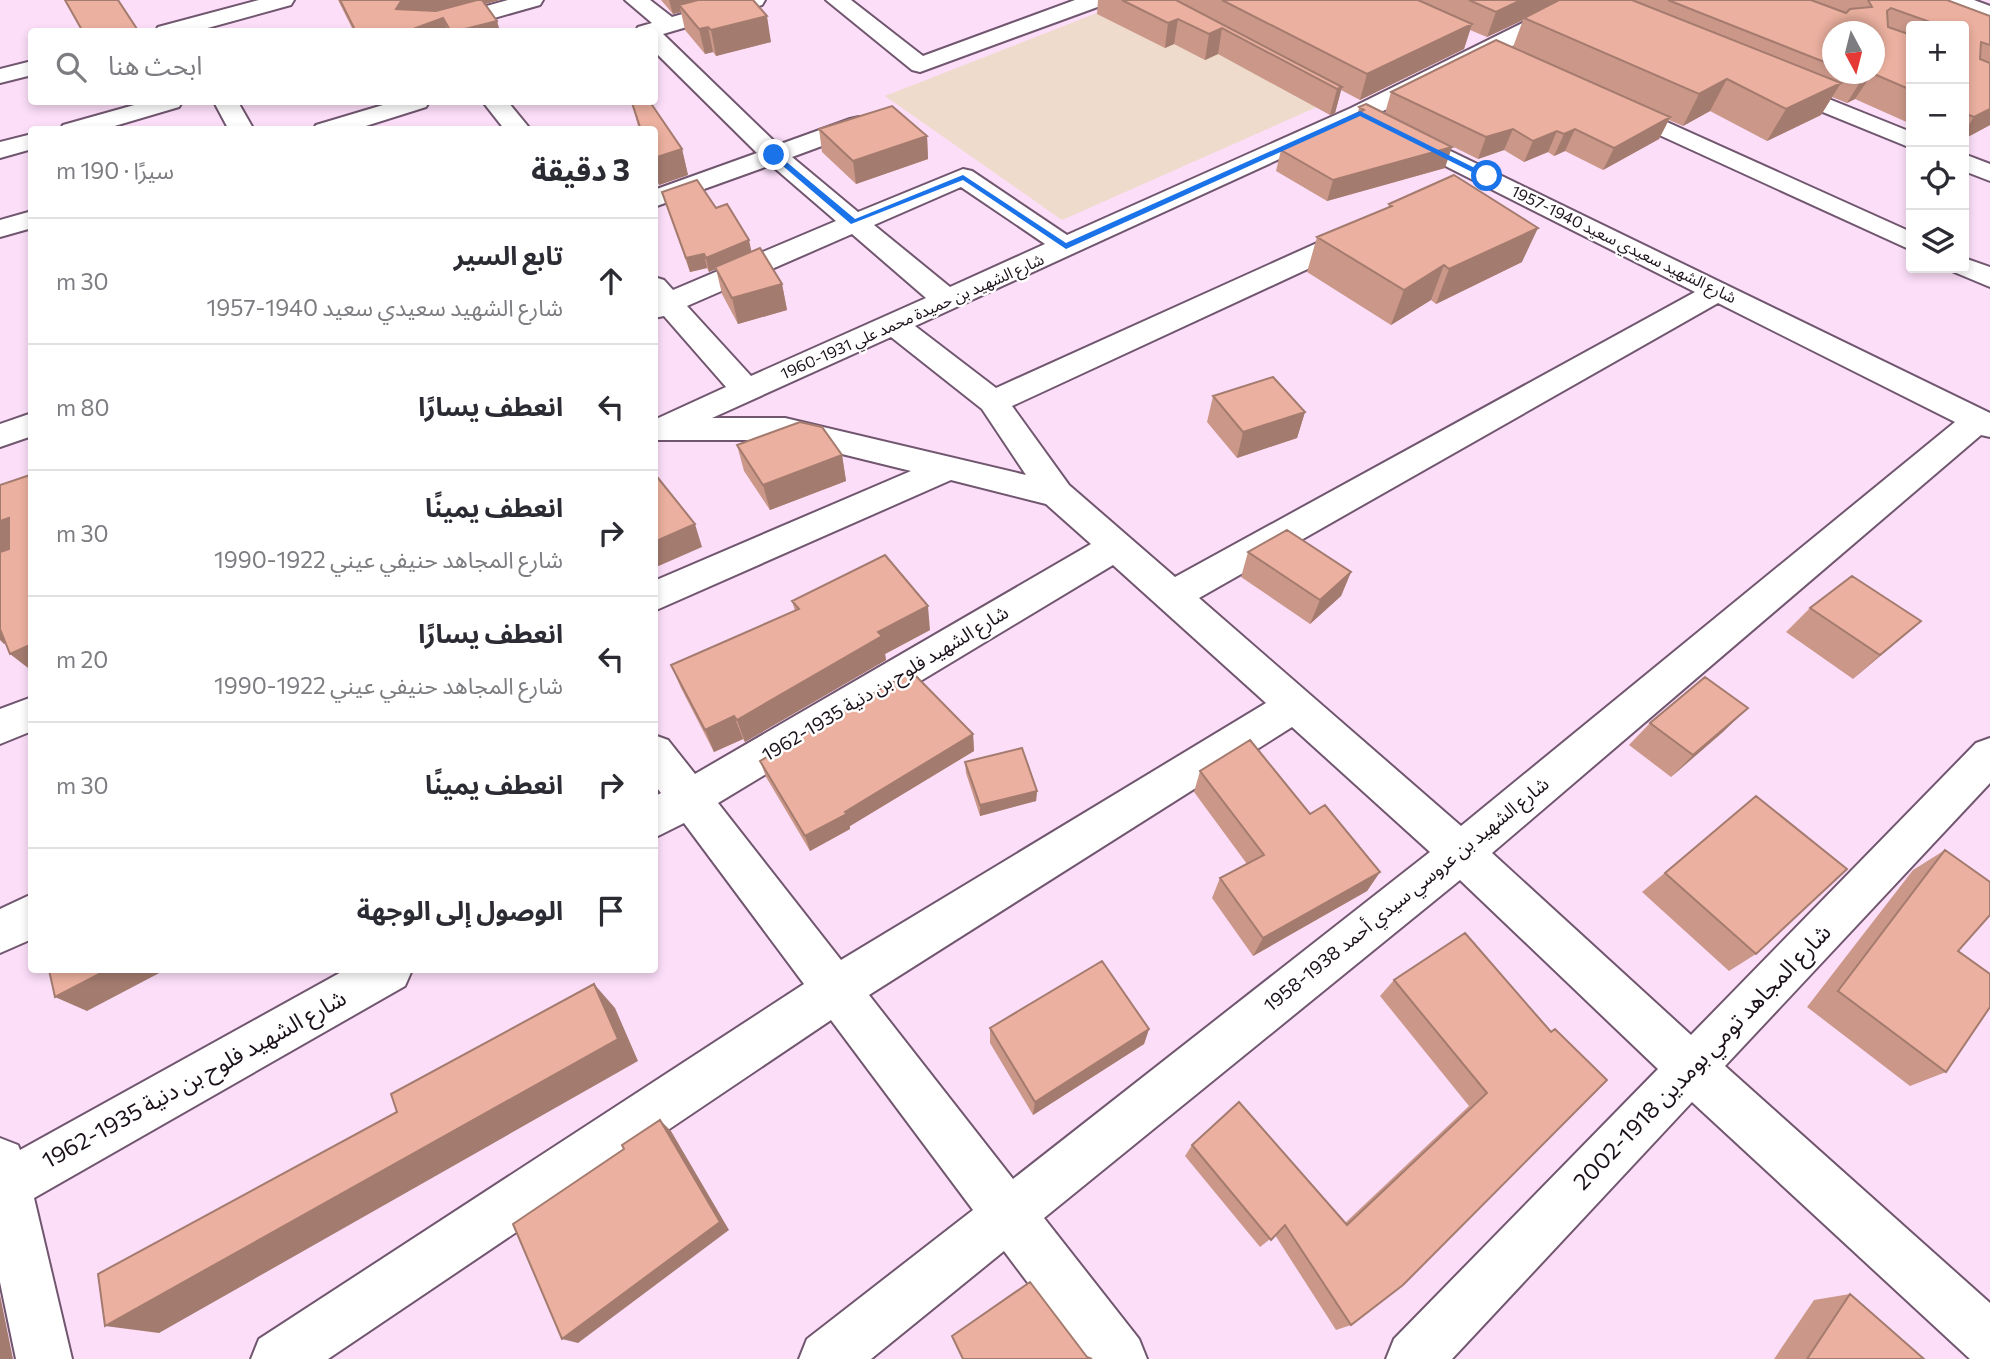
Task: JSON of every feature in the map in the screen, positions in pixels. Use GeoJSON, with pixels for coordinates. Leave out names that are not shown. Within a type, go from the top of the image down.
{"type":"FeatureCollection","features":[{"type":"Feature","properties":{"kind":"street"},"geometry":{"type":"LineString","coordinates":[[181,28],[283,0]]}},
{"type":"Feature","properties":{"kind":"street"},"geometry":{"type":"LineString","coordinates":[[429,28],[484,6],[532,0]]}},
{"type":"Feature","properties":{"kind":"street"},"geometry":{"type":"LineString","coordinates":[[636,0],[651,28]]}},
{"type":"Feature","properties":{"kind":"street"},"geometry":{"type":"LineString","coordinates":[[658,29],[754,0]]}},
{"type":"Feature","properties":{"kind":"street"},"geometry":{"type":"LineString","coordinates":[[837,0],[920,65],[1095,0]]}},
{"type":"Feature","properties":{"kind":"street"},"geometry":{"type":"LineString","coordinates":[[1953,0],[1990,13]]}},
{"type":"Feature","properties":{"kind":"street","name":"شارع الشهيد بن حميدة محمد علي 1931-1960"},"geometry":{"type":"LineString","coordinates":[[658,430],[1066,246],[1477,43],[1585,4]]}},
{"type":"Feature","properties":{"kind":"street"},"geometry":{"type":"LineString","coordinates":[[658,36],[774,155],[947,300]]}},
{"type":"Feature","properties":{"kind":"street"},"geometry":{"type":"LineString","coordinates":[[1477,43],[1514,60]]}},
{"type":"Feature","properties":{"kind":"street"},"geometry":{"type":"LineString","coordinates":[[0,76],[28,69]]}},
{"type":"Feature","properties":{"kind":"street"},"geometry":{"type":"LineString","coordinates":[[1758,77],[1906,139]]}},
{"type":"Feature","properties":{"kind":"street"},"geometry":{"type":"LineString","coordinates":[[1601,100],[1906,240]]}},
{"type":"Feature","properties":{"kind":"street"},"geometry":{"type":"LineString","coordinates":[[86,126],[160,105]]}},
{"type":"Feature","properties":{"kind":"street"},"geometry":{"type":"LineString","coordinates":[[228,105],[240,126]]}},
{"type":"Feature","properties":{"kind":"street"},"geometry":{"type":"LineString","coordinates":[[338,126],[407,105]]}},
{"type":"Feature","properties":{"kind":"street"},"geometry":{"type":"LineString","coordinates":[[498,105],[516,126]]}},
{"type":"Feature","properties":{"kind":"street","name":"شارع الشهيد سعيدي سعيد 1940-1957"},"geometry":{"type":"LineString","coordinates":[[1349,107],[1984,423]]}},
{"type":"Feature","properties":{"kind":"street"},"geometry":{"type":"LineString","coordinates":[[658,197],[859,124]]}},
{"type":"Feature","properties":{"kind":"street"},"geometry":{"type":"LineString","coordinates":[[0,150],[28,142]]}},
{"type":"Feature","properties":{"kind":"street"},"geometry":{"type":"LineString","coordinates":[[1969,164],[1990,173]]}},
{"type":"Feature","properties":{"kind":"street"},"geometry":{"type":"LineString","coordinates":[[1449,194],[1487,176]]}},
{"type":"Feature","properties":{"kind":"street"},"geometry":{"type":"LineString","coordinates":[[746,390],[659,299],[963,177],[1066,246]]}},
{"type":"Feature","properties":{"kind":"street"},"geometry":{"type":"LineString","coordinates":[[0,229],[28,220]]}},
{"type":"Feature","properties":{"kind":"street"},"geometry":{"type":"LineString","coordinates":[[993,402],[1386,223]]}},
{"type":"Feature","properties":{"kind":"street"},"geometry":{"type":"LineString","coordinates":[[1969,268],[1990,278]]}},
{"type":"Feature","properties":{"kind":"street"},"geometry":{"type":"LineString","coordinates":[[1172,596],[1718,290]]}},
{"type":"Feature","properties":{"kind":"street"},"geometry":{"type":"LineString","coordinates":[[893,324],[993,402],[1057,494],[1461,853],[1982,1339]]}},
{"type":"Feature","properties":{"kind":"street","name":"شارع الشهيد بن عروسي سيدي أحمد 1938-1958"},"geometry":{"type":"LineString","coordinates":[[827,1359],[1461,853],[1984,423]]}},
{"type":"Feature","properties":{"kind":"street"},"geometry":{"type":"LineString","coordinates":[[0,436],[28,426]]}},
{"type":"Feature","properties":{"kind":"street"},"geometry":{"type":"LineString","coordinates":[[658,431],[785,429],[1057,494]]}},
{"type":"Feature","properties":{"kind":"street"},"geometry":{"type":"LineString","coordinates":[[658,595],[950,467]]}},
{"type":"Feature","properties":{"kind":"street","name":"شارع الشهيد فلوح بن دنية 1935-1962"},"geometry":{"type":"LineString","coordinates":[[673,809],[1116,546]]}},
{"type":"Feature","properties":{"kind":"street"},"geometry":{"type":"LineString","coordinates":[[279,1359],[837,989],[1295,705]]}},
{"type":"Feature","properties":{"kind":"street"},"geometry":{"type":"LineString","coordinates":[[0,727],[28,715]]}},
{"type":"Feature","properties":{"kind":"street","name":"شارع المجاهد تومي بومدين 1918-2002"},"geometry":{"type":"LineString","coordinates":[[1414,1359],[1990,755]]}},
{"type":"Feature","properties":{"kind":"street"},"geometry":{"type":"LineString","coordinates":[[658,764],[673,809],[837,989],[1119,1359]]}},
{"type":"Feature","properties":{"kind":"street"},"geometry":{"type":"LineString","coordinates":[[0,932],[28,917]]}},
{"type":"Feature","properties":{"kind":"street","name":"شارع الشهيد فلوح بن دنية 1935-1962"},"geometry":{"type":"LineString","coordinates":[[2,1179],[382,973]]}},
{"type":"Feature","properties":{"kind":"street"},"geometry":{"type":"LineString","coordinates":[[2,1179],[44,1359]]}},
{"type":"Feature","properties":{"kind":"shaded area"},"geometry":{"type":"Polygon","coordinates":[[[1130,0],[1326,103],[1062,220],[885,96],[1130,0]]]}},
{"type":"Feature","properties":{"kind":"building"},"geometry":{"type":"Polygon","coordinates":[[[65,0],[118,0],[136,28],[81,28],[65,0]]]}},
{"type":"Feature","properties":{"kind":"building"},"geometry":{"type":"Polygon","coordinates":[[[340,0],[405,0],[401,1],[396,9],[436,11],[482,0],[497,21],[469,28],[449,28],[443,18],[416,28],[354,28],[340,0]]]}},
{"type":"Feature","properties":{"kind":"building"},"geometry":{"type":"Polygon","coordinates":[[[698,0],[753,0],[767,16],[711,30],[708,27],[699,29],[679,5],[698,0]]]}},
{"type":"Feature","properties":{"kind":"building"},"geometry":{"type":"Polygon","coordinates":[[[1122,0],[1176,0],[1342,87],[1337,89],[1222,28],[1209,34],[1178,19],[1168,23],[1122,0]]]}},
{"type":"Feature","properties":{"kind":"building"},"geometry":{"type":"Polygon","coordinates":[[[1222,0],[1418,0],[1472,24],[1367,74],[1222,0]]]}},
{"type":"Feature","properties":{"kind":"building"},"geometry":{"type":"Polygon","coordinates":[[[1469,0],[1521,0],[1496,12],[1469,0]]]}},
{"type":"Feature","properties":{"kind":"building"},"geometry":{"type":"Polygon","coordinates":[[[1559,0],[1632,0],[1822,75],[1822,84],[1839,84],[1786,109],[1727,79],[1699,94],[1524,18],[1559,0]]]}},
{"type":"Feature","properties":{"kind":"building"},"geometry":{"type":"Polygon","coordinates":[[[1668,0],[1811,0],[1846,13],[1850,9],[1872,7],[1868,0],[1947,0],[1990,16],[1990,45],[1981,42],[1980,59],[1990,63],[1990,109],[1974,117],[1969,115],[1969,21],[1927,21],[1891,8],[1887,11],[1888,27],[1906,33],[1906,88],[1885,79],[1885,21],[1822,21],[1822,61],[1668,0]]]}},
{"type":"Feature","properties":{"kind":"building"},"geometry":{"type":"Polygon","coordinates":[[[1496,40],[1670,117],[1614,148],[1575,129],[1564,134],[1557,131],[1533,141],[1513,129],[1486,137],[1391,92],[1496,40]]]}},
{"type":"Feature","properties":{"kind":"building"},"geometry":{"type":"Polygon","coordinates":[[[1366,104],[1452,147],[1333,180],[1281,150],[1364,110],[1359,107],[1366,104]]]}},
{"type":"Feature","properties":{"kind":"building"},"geometry":{"type":"Polygon","coordinates":[[[633,105],[652,105],[682,149],[658,157],[658,126],[640,126],[633,105]]]}},
{"type":"Feature","properties":{"kind":"building"},"geometry":{"type":"Polygon","coordinates":[[[892,106],[927,136],[853,161],[819,129],[892,106]]]}},
{"type":"Feature","properties":{"kind":"building"},"geometry":{"type":"Polygon","coordinates":[[[1454,175],[1538,228],[1449,269],[1444,265],[1404,290],[1317,237],[1392,206],[1389,204],[1454,175]]]}},
{"type":"Feature","properties":{"kind":"building"},"geometry":{"type":"Polygon","coordinates":[[[697,180],[716,208],[727,204],[749,240],[706,258],[704,254],[686,258],[662,192],[697,180]]]}},
{"type":"Feature","properties":{"kind":"building"},"geometry":{"type":"Polygon","coordinates":[[[760,248],[782,284],[732,298],[715,267],[760,248]]]}},
{"type":"Feature","properties":{"kind":"building"},"geometry":{"type":"Polygon","coordinates":[[[1273,377],[1305,412],[1243,432],[1213,396],[1273,377]]]}},
{"type":"Feature","properties":{"kind":"building"},"geometry":{"type":"Polygon","coordinates":[[[800,422],[822,427],[842,455],[763,485],[737,445],[800,422]]]}},
{"type":"Feature","properties":{"kind":"building"},"geometry":{"type":"Polygon","coordinates":[[[28,476],[28,646],[10,654],[0,629],[0,552],[9,549],[9,518],[0,521],[0,485],[28,476]]]}},
{"type":"Feature","properties":{"kind":"building"},"geometry":{"type":"Polygon","coordinates":[[[658,478],[695,524],[658,540],[658,478]]]}},
{"type":"Feature","properties":{"kind":"building"},"geometry":{"type":"Polygon","coordinates":[[[1287,530],[1351,572],[1320,600],[1248,552],[1287,530]]]}},
{"type":"Feature","properties":{"kind":"building"},"geometry":{"type":"Polygon","coordinates":[[[885,555],[928,606],[878,632],[882,636],[737,720],[734,716],[705,730],[671,665],[799,609],[792,601],[885,555]]]}},
{"type":"Feature","properties":{"kind":"building"},"geometry":{"type":"Polygon","coordinates":[[[1852,576],[1921,621],[1880,655],[1810,608],[1852,576]]]}},
{"type":"Feature","properties":{"kind":"building"},"geometry":{"type":"Polygon","coordinates":[[[911,671],[973,734],[845,812],[847,814],[805,836],[760,761],[911,671]]]}},
{"type":"Feature","properties":{"kind":"building"},"geometry":{"type":"Polygon","coordinates":[[[1705,677],[1748,708],[1693,755],[1650,723],[1705,677]]]}},
{"type":"Feature","properties":{"kind":"building"},"geometry":{"type":"Polygon","coordinates":[[[1250,740],[1310,814],[1325,805],[1380,872],[1263,938],[1220,878],[1264,855],[1200,771],[1250,740]]]}},
{"type":"Feature","properties":{"kind":"building"},"geometry":{"type":"Polygon","coordinates":[[[1022,748],[1037,791],[980,805],[965,762],[1022,748]]]}},
{"type":"Feature","properties":{"kind":"building"},"geometry":{"type":"Polygon","coordinates":[[[1756,796],[1847,869],[1756,954],[1665,873],[1756,796]]]}},
{"type":"Feature","properties":{"kind":"building"},"geometry":{"type":"Polygon","coordinates":[[[1945,850],[1990,882],[1990,915],[1958,951],[1990,974],[1990,1007],[1946,1072],[1838,991],[1945,850]]]}},
{"type":"Feature","properties":{"kind":"building"},"geometry":{"type":"Polygon","coordinates":[[[1465,933],[1551,1032],[1555,1029],[1607,1080],[1403,1285],[1351,1325],[1285,1225],[1271,1240],[1192,1145],[1239,1102],[1347,1225],[1487,1093],[1394,980],[1465,933]]]}},
{"type":"Feature","properties":{"kind":"building"},"geometry":{"type":"Polygon","coordinates":[[[1102,961],[1149,1029],[1035,1102],[990,1028],[1102,961]]]}},
{"type":"Feature","properties":{"kind":"building"},"geometry":{"type":"Polygon","coordinates":[[[50,973],[101,973],[55,997],[50,973]]]}},
{"type":"Feature","properties":{"kind":"building"},"geometry":{"type":"Polygon","coordinates":[[[594,984],[618,1039],[105,1326],[98,1274],[397,1112],[391,1094],[594,984]]]}},
{"type":"Feature","properties":{"kind":"building"},"geometry":{"type":"Polygon","coordinates":[[[660,1120],[720,1222],[562,1339],[513,1224],[624,1149],[622,1145],[660,1120]]]}},
{"type":"Feature","properties":{"kind":"building"},"geometry":{"type":"Polygon","coordinates":[[[1030,1282],[1087,1357],[1092,1359],[963,1359],[952,1336],[1030,1282]]]}},
{"type":"Feature","properties":{"kind":"building"},"geometry":{"type":"Polygon","coordinates":[[[1850,1294],[1924,1359],[1807,1359],[1850,1294]]]}},
{"type":"Feature","properties":{"kind":"route"},"geometry":{"type":"LineString","coordinates":[[774,155],[854,222],[963,177],[1066,246],[1360,113],[1487,176]]}}]}
